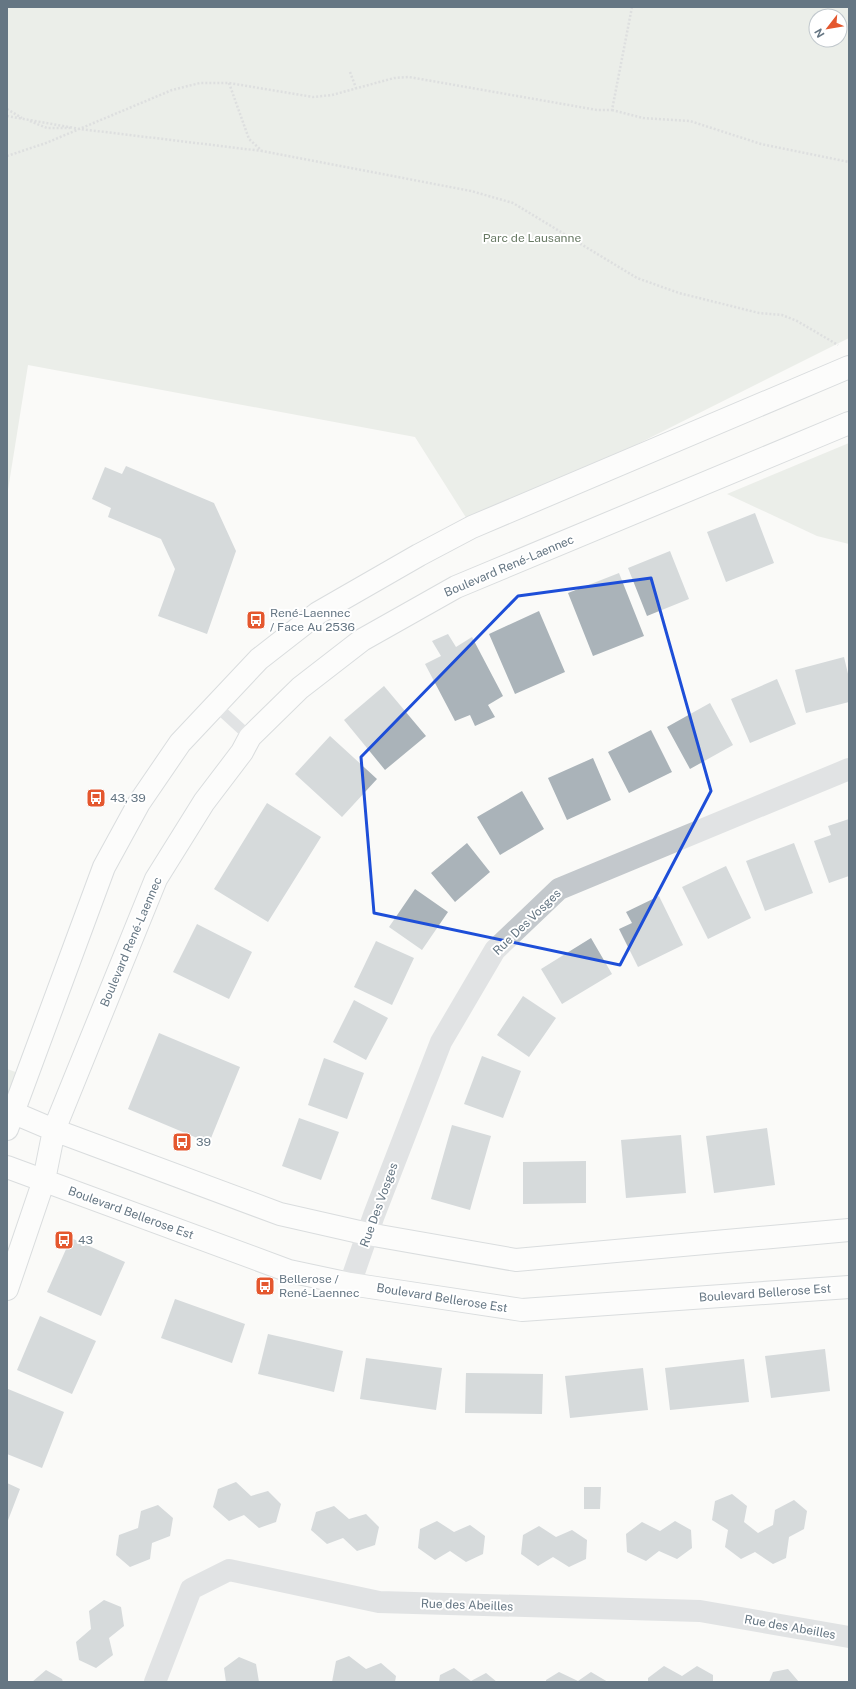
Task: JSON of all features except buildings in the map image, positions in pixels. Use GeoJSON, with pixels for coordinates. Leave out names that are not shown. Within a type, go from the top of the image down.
{"type":"FeatureCollection","features":[{"type":"Feature","properties":{"kind":"street"},"geometry":{"type":"LineString","coordinates":[[846,357],[472,527],[318,613],[259,659],[180,743],[139,803],[104,867],[10,1121],[54,1130],[280,1214],[368,1234],[516,1260],[849,1230]]}},
{"type":"Feature","properties":{"kind":"street","name":"Boulevard René-Laennec"},"geometry":{"type":"LineString","coordinates":[[7,1288],[44,1180],[54,1130],[156,879],[204,802],[242,752],[250,737],[300,688],[362,640],[456,587],[849,423]]}},
{"type":"Feature","properties":{"kind":"street","name":"Rue Des Vosges"},"geometry":{"type":"LineString","coordinates":[[350,1284],[374,1215],[441,1042],[494,950],[559,888],[849,769]]}},
{"type":"Feature","properties":{"kind":"street","name":"Boulevard Bellerose Est"},"geometry":{"type":"LineString","coordinates":[[7,1167],[289,1270],[350,1284],[522,1310],[849,1287]]}},
{"type":"Feature","properties":{"kind":"street","name":"Rue des Abeilles"},"geometry":{"type":"LineString","coordinates":[[155,1682],[191,1589],[229,1570],[379,1602],[700,1611],[849,1637]]}},
{"type":"Feature","properties":{"kind":"lane"},"geometry":{"type":"LineString","coordinates":[[215,705],[250,737]]}},
{"type":"Feature","properties":{"kind":"path"},"geometry":{"type":"LineString","coordinates":[[612,110],[632,7]]}},
{"type":"Feature","properties":{"kind":"path"},"geometry":{"type":"LineString","coordinates":[[350,72],[356,88]]}},
{"type":"Feature","properties":{"kind":"path"},"geometry":{"type":"LineString","coordinates":[[7,156],[46,143],[172,90],[200,83],[229,83],[313,97],[332,95],[394,78],[409,77],[597,110],[612,110],[643,118],[690,121],[761,144],[849,162]]}},
{"type":"Feature","properties":{"kind":"path"},"geometry":{"type":"LineString","coordinates":[[229,83],[249,139],[262,151]]}},
{"type":"Feature","properties":{"kind":"path"},"geometry":{"type":"LineString","coordinates":[[7,109],[25,119],[47,128],[80,129],[262,151],[470,191],[513,203],[637,278],[679,293],[759,313],[782,315],[797,321],[846,357]]}},
{"type":"Feature","properties":{"kind":"path"},"geometry":{"type":"LineString","coordinates":[[7,116],[25,119]]}},
{"type":"Feature","properties":{"kind":"highlighted area"},"geometry":{"type":"Polygon","coordinates":[[[651,578],[711,791],[620,965],[374,913],[361,757],[518,596],[651,578]]]}},
{"type":"Feature","properties":{"kind":"green space","name":"Parc de Lausanne"},"geometry":{"type":"Polygon","coordinates":[[[7,7],[849,7],[849,338],[472,527],[415,437],[28,365],[7,496],[7,7]]]}},
{"type":"Feature","properties":{"kind":"green space"},"geometry":{"type":"Polygon","coordinates":[[[849,443],[849,544],[817,536],[727,494],[849,443]]]}},
{"type":"Feature","properties":{"kind":"green space"},"geometry":{"type":"Polygon","coordinates":[[[7,1069],[27,1076],[7,1129],[7,1069]]]}},
{"type":"Feature","properties":{"kind":"place","name":"René-Laennec / Face Au 2536"},"geometry":{"type":"Point","coordinates":[256,620]}},
{"type":"Feature","properties":{"kind":"place","name":"43, 39"},"geometry":{"type":"Point","coordinates":[96,798]}},
{"type":"Feature","properties":{"kind":"place","name":"39"},"geometry":{"type":"Point","coordinates":[182,1142]}},
{"type":"Feature","properties":{"kind":"place","name":"43"},"geometry":{"type":"Point","coordinates":[64,1240]}},
{"type":"Feature","properties":{"kind":"place","name":"Bellerose / René-Laennec"},"geometry":{"type":"Point","coordinates":[265,1286]}}]}
